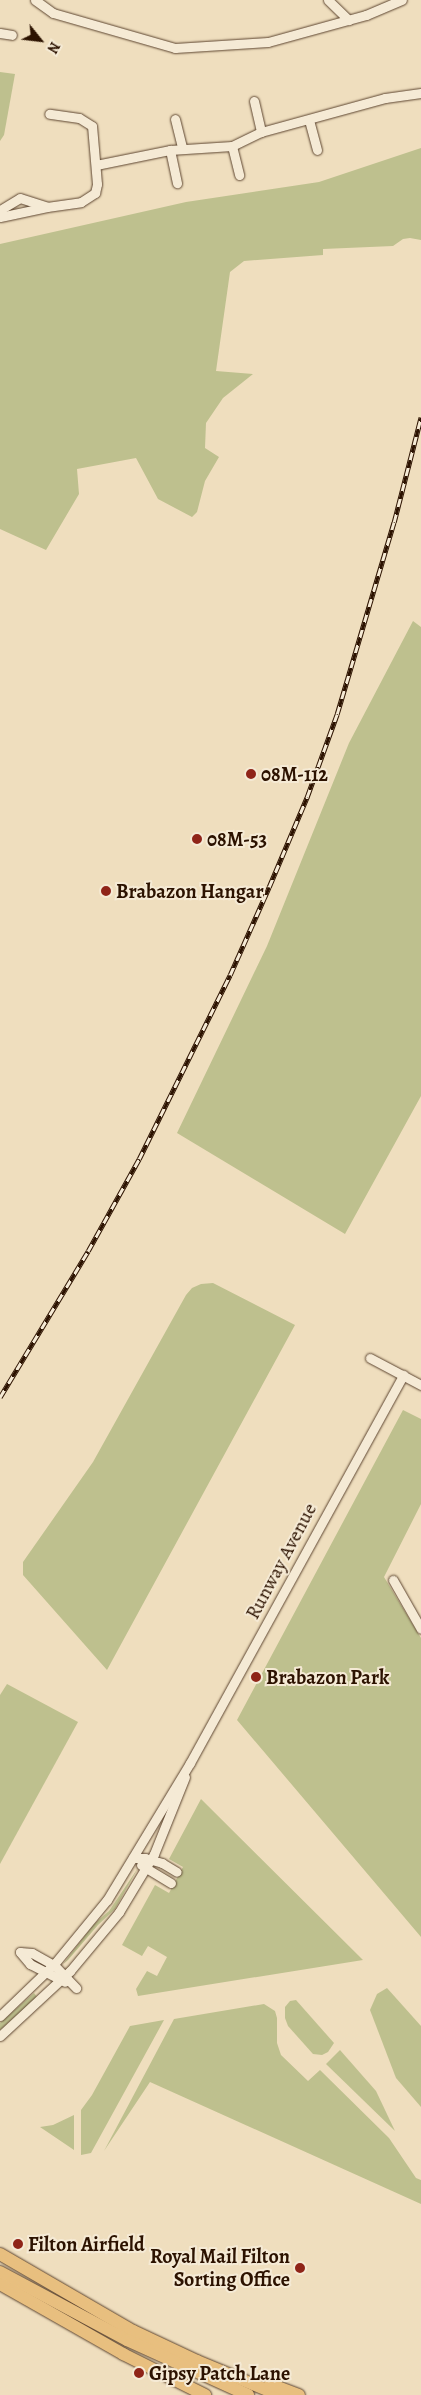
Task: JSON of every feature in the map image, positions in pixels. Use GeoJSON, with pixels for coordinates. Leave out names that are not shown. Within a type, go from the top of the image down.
{"type":"FeatureCollection","features":[{"type":"Feature","properties":{"kind":"main road"},"geometry":{"type":"LineString","coordinates":[[0,2254],[130,2335],[279,2395]]}},
{"type":"Feature","properties":{"kind":"main road"},"geometry":{"type":"LineString","coordinates":[[24,2268],[40,2272],[205,2357],[299,2395]]}},
{"type":"Feature","properties":{"kind":"main road"},"geometry":{"type":"LineString","coordinates":[[0,2272],[248,2395]]}},
{"type":"Feature","properties":{"kind":"main road"},"geometry":{"type":"LineString","coordinates":[[0,2284],[115,2350],[205,2395]]}},
{"type":"Feature","properties":{"kind":"street"},"geometry":{"type":"LineString","coordinates":[[35,0],[53,13],[175,48],[268,42],[350,20],[402,0]]}},
{"type":"Feature","properties":{"kind":"street"},"geometry":{"type":"LineString","coordinates":[[328,0],[350,20]]}},
{"type":"Feature","properties":{"kind":"street"},"geometry":{"type":"LineString","coordinates":[[0,33],[12,35]]}},
{"type":"Feature","properties":{"kind":"street"},"geometry":{"type":"LineString","coordinates":[[96,165],[182,148],[232,146],[261,132],[385,98],[421,93]]}},
{"type":"Feature","properties":{"kind":"street"},"geometry":{"type":"LineString","coordinates":[[252,107],[261,132]]}},
{"type":"Feature","properties":{"kind":"street"},"geometry":{"type":"LineString","coordinates":[[0,217],[88,199],[94,193],[98,184],[92,126],[79,118],[49,114]]}},
{"type":"Feature","properties":{"kind":"street"},"geometry":{"type":"LineString","coordinates":[[175,119],[182,148]]}},
{"type":"Feature","properties":{"kind":"street"},"geometry":{"type":"LineString","coordinates":[[309,120],[318,144]]}},
{"type":"Feature","properties":{"kind":"street"},"geometry":{"type":"LineString","coordinates":[[232,146],[236,171]]}},
{"type":"Feature","properties":{"kind":"street"},"geometry":{"type":"LineString","coordinates":[[170,150],[177,183]]}},
{"type":"Feature","properties":{"kind":"street"},"geometry":{"type":"LineString","coordinates":[[0,210],[20,198],[47,207]]}},
{"type":"Feature","properties":{"kind":"street"},"geometry":{"type":"LineString","coordinates":[[370,1358],[421,1386]]}},
{"type":"Feature","properties":{"kind":"street","name":"Runway Avenue"},"geometry":{"type":"LineString","coordinates":[[0,2016],[46,1974],[94,1918],[133,1858],[190,1763],[403,1375]]}},
{"type":"Feature","properties":{"kind":"street"},"geometry":{"type":"LineString","coordinates":[[393,1580],[421,1629]]}},
{"type":"Feature","properties":{"kind":"street","name":"Runway Avenue"},"geometry":{"type":"LineString","coordinates":[[0,2036],[63,1978],[108,1927],[151,1860],[176,1803],[190,1763]]}},
{"type":"Feature","properties":{"kind":"street"},"geometry":{"type":"LineString","coordinates":[[133,1858],[162,1863],[177,1872]]}},
{"type":"Feature","properties":{"kind":"street"},"geometry":{"type":"LineString","coordinates":[[133,1858],[171,1883]]}},
{"type":"Feature","properties":{"kind":"street"},"geometry":{"type":"LineString","coordinates":[[20,1952],[32,1952],[54,1965],[63,1978],[46,1974],[27,1962],[20,1952]]}},
{"type":"Feature","properties":{"kind":"green space"},"geometry":{"type":"Polygon","coordinates":[[[0,72],[15,74],[4,135],[0,141],[0,72]]]}},
{"type":"Feature","properties":{"kind":"green space"},"geometry":{"type":"Polygon","coordinates":[[[421,148],[421,240],[403,239],[393,246],[323,249],[323,255],[244,261],[230,272],[216,371],[253,374],[223,398],[206,423],[205,448],[219,457],[205,481],[197,512],[192,517],[158,499],[136,458],[77,469],[79,494],[46,550],[0,529],[0,244],[186,202],[319,182],[421,148]]]}},
{"type":"Feature","properties":{"kind":"green space"},"geometry":{"type":"Polygon","coordinates":[[[413,621],[421,627],[421,1096],[345,1234],[177,1133],[267,946],[349,743],[413,621]]]}},
{"type":"Feature","properties":{"kind":"green space"},"geometry":{"type":"Polygon","coordinates":[[[213,1283],[295,1325],[107,1670],[23,1575],[23,1562],[93,1462],[186,1295],[192,1288],[201,1284],[213,1283]]]}},
{"type":"Feature","properties":{"kind":"green space"},"geometry":{"type":"Polygon","coordinates":[[[403,1410],[421,1419],[421,1504],[384,1577],[421,1638],[421,1937],[237,1720],[403,1410]]]}},
{"type":"Feature","properties":{"kind":"green space"},"geometry":{"type":"Polygon","coordinates":[[[7,1684],[78,1722],[0,1864],[0,1695],[7,1684]]]}},
{"type":"Feature","properties":{"kind":"green space"},"geometry":{"type":"Polygon","coordinates":[[[201,1799],[363,1960],[138,1996],[136,1989],[147,1971],[157,1976],[167,1957],[148,1946],[142,1956],[122,1945],[155,1885],[169,1893],[183,1867],[169,1859],[201,1799]]]}},
{"type":"Feature","properties":{"kind":"green space"},"geometry":{"type":"Polygon","coordinates":[[[138,1868],[115,1909],[63,1964],[94,1924],[109,1911],[138,1868]]]}},
{"type":"Feature","properties":{"kind":"green space"},"geometry":{"type":"Polygon","coordinates":[[[387,1988],[421,2026],[421,2107],[396,2078],[370,2010],[377,1994],[387,1988]]]}},
{"type":"Feature","properties":{"kind":"green space"},"geometry":{"type":"Polygon","coordinates":[[[34,1993],[37,1997],[0,2030],[0,2023],[34,1993]]]}},
{"type":"Feature","properties":{"kind":"green space"},"geometry":{"type":"Polygon","coordinates":[[[296,2000],[334,2043],[328,2052],[322,2055],[313,2054],[288,2026],[285,2018],[285,2007],[290,2001],[296,2000]]]}},
{"type":"Feature","properties":{"kind":"green space"},"geometry":{"type":"Polygon","coordinates":[[[264,2004],[275,2011],[277,2018],[277,2043],[281,2055],[308,2081],[320,2070],[389,2138],[416,2178],[421,2180],[421,2204],[150,2082],[104,2151],[174,2019],[264,2004]]]}},
{"type":"Feature","properties":{"kind":"green space"},"geometry":{"type":"Polygon","coordinates":[[[164,2020],[91,2153],[81,2155],[81,2110],[92,2095],[130,2026],[164,2020]]]}},
{"type":"Feature","properties":{"kind":"green space"},"geometry":{"type":"Polygon","coordinates":[[[340,2050],[376,2091],[395,2131],[326,2064],[340,2050]]]}},
{"type":"Feature","properties":{"kind":"green space"},"geometry":{"type":"Polygon","coordinates":[[[74,2115],[74,2150],[40,2127],[53,2125],[74,2115]]]}},
{"type":"Feature","properties":{"kind":"railway"},"geometry":{"type":"LineString","coordinates":[[0,1397],[88,1251],[139,1159],[230,975],[269,887],[307,797],[337,714],[394,522],[421,417]]}},
{"type":"Feature","properties":{"kind":"place","name":"08M-112"},"geometry":{"type":"Point","coordinates":[251,774]}},
{"type":"Feature","properties":{"kind":"place","name":"08M-53"},"geometry":{"type":"Point","coordinates":[197,839]}},
{"type":"Feature","properties":{"kind":"place","name":"Brabazon Hangar"},"geometry":{"type":"Point","coordinates":[106,891]}},
{"type":"Feature","properties":{"kind":"place","name":"Brabazon Park"},"geometry":{"type":"Point","coordinates":[256,1677]}},
{"type":"Feature","properties":{"kind":"place","name":"Filton Airfield"},"geometry":{"type":"Point","coordinates":[18,2244]}},
{"type":"Feature","properties":{"kind":"place","name":"Royal Mail Filton Sorting Office"},"geometry":{"type":"Point","coordinates":[300,2268]}},
{"type":"Feature","properties":{"kind":"place","name":"Gipsy Patch Lane"},"geometry":{"type":"Point","coordinates":[139,2373]}}]}
